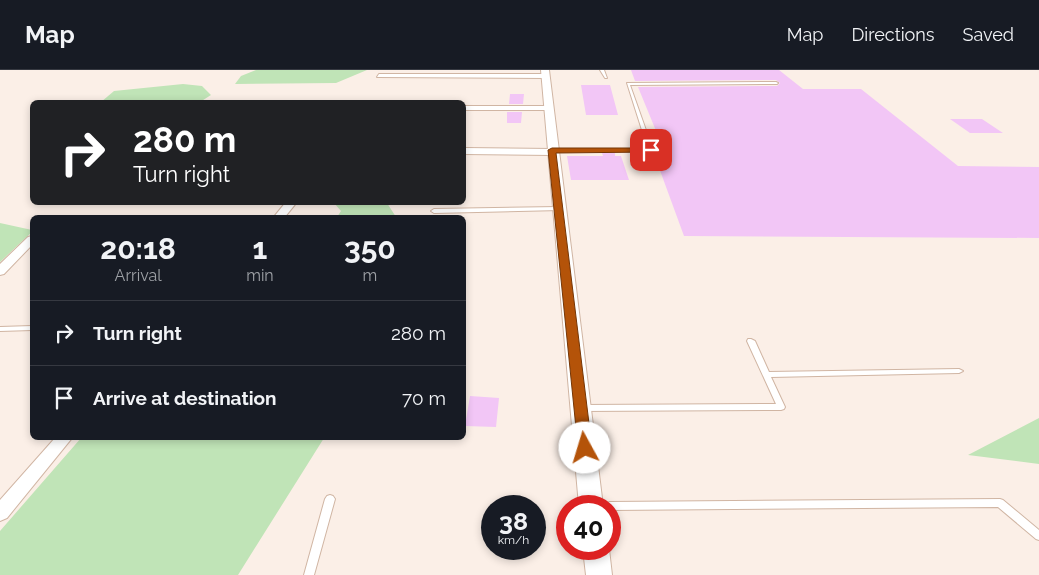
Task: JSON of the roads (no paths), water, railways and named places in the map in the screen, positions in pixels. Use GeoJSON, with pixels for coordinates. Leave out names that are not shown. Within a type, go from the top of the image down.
{"type":"FeatureCollection","features":[{"type":"Feature","properties":{"kind":"street"},"geometry":{"type":"LineString","coordinates":[[379,76],[545,73],[590,495]]}},
{"type":"Feature","properties":{"kind":"street"},"geometry":{"type":"LineString","coordinates":[[466,108],[549,108]]}},
{"type":"Feature","properties":{"kind":"street"},"geometry":{"type":"LineString","coordinates":[[466,151],[552,151]]}},
{"type":"Feature","properties":{"kind":"street"},"geometry":{"type":"LineString","coordinates":[[281,215],[289,205]]}},
{"type":"Feature","properties":{"kind":"street"},"geometry":{"type":"LineString","coordinates":[[0,271],[30,241]]}},
{"type":"Feature","properties":{"kind":"street"},"geometry":{"type":"LineString","coordinates":[[0,514],[62,440]]}},
{"type":"Feature","properties":{"kind":"street"},"geometry":{"type":"LineString","coordinates":[[597,560],[599,575]]}},
{"type":"Feature","properties":{"kind":"lane"},"geometry":{"type":"LineString","coordinates":[[602,70],[606,77]]}},
{"type":"Feature","properties":{"kind":"lane"},"geometry":{"type":"LineString","coordinates":[[552,151],[651,150],[628,84],[776,83]]}},
{"type":"Feature","properties":{"kind":"lane"},"geometry":{"type":"LineString","coordinates":[[434,210],[559,209]]}},
{"type":"Feature","properties":{"kind":"lane"},"geometry":{"type":"LineString","coordinates":[[0,329],[30,328]]}},
{"type":"Feature","properties":{"kind":"lane"},"geometry":{"type":"LineString","coordinates":[[581,408],[781,406],[751,341]]}},
{"type":"Feature","properties":{"kind":"lane"},"geometry":{"type":"LineString","coordinates":[[766,375],[959,371]]}},
{"type":"Feature","properties":{"kind":"lane"},"geometry":{"type":"LineString","coordinates":[[309,575],[330,500]]}},
{"type":"Feature","properties":{"kind":"lane"},"geometry":{"type":"LineString","coordinates":[[621,506],[1000,503],[1039,536]]}}]}
